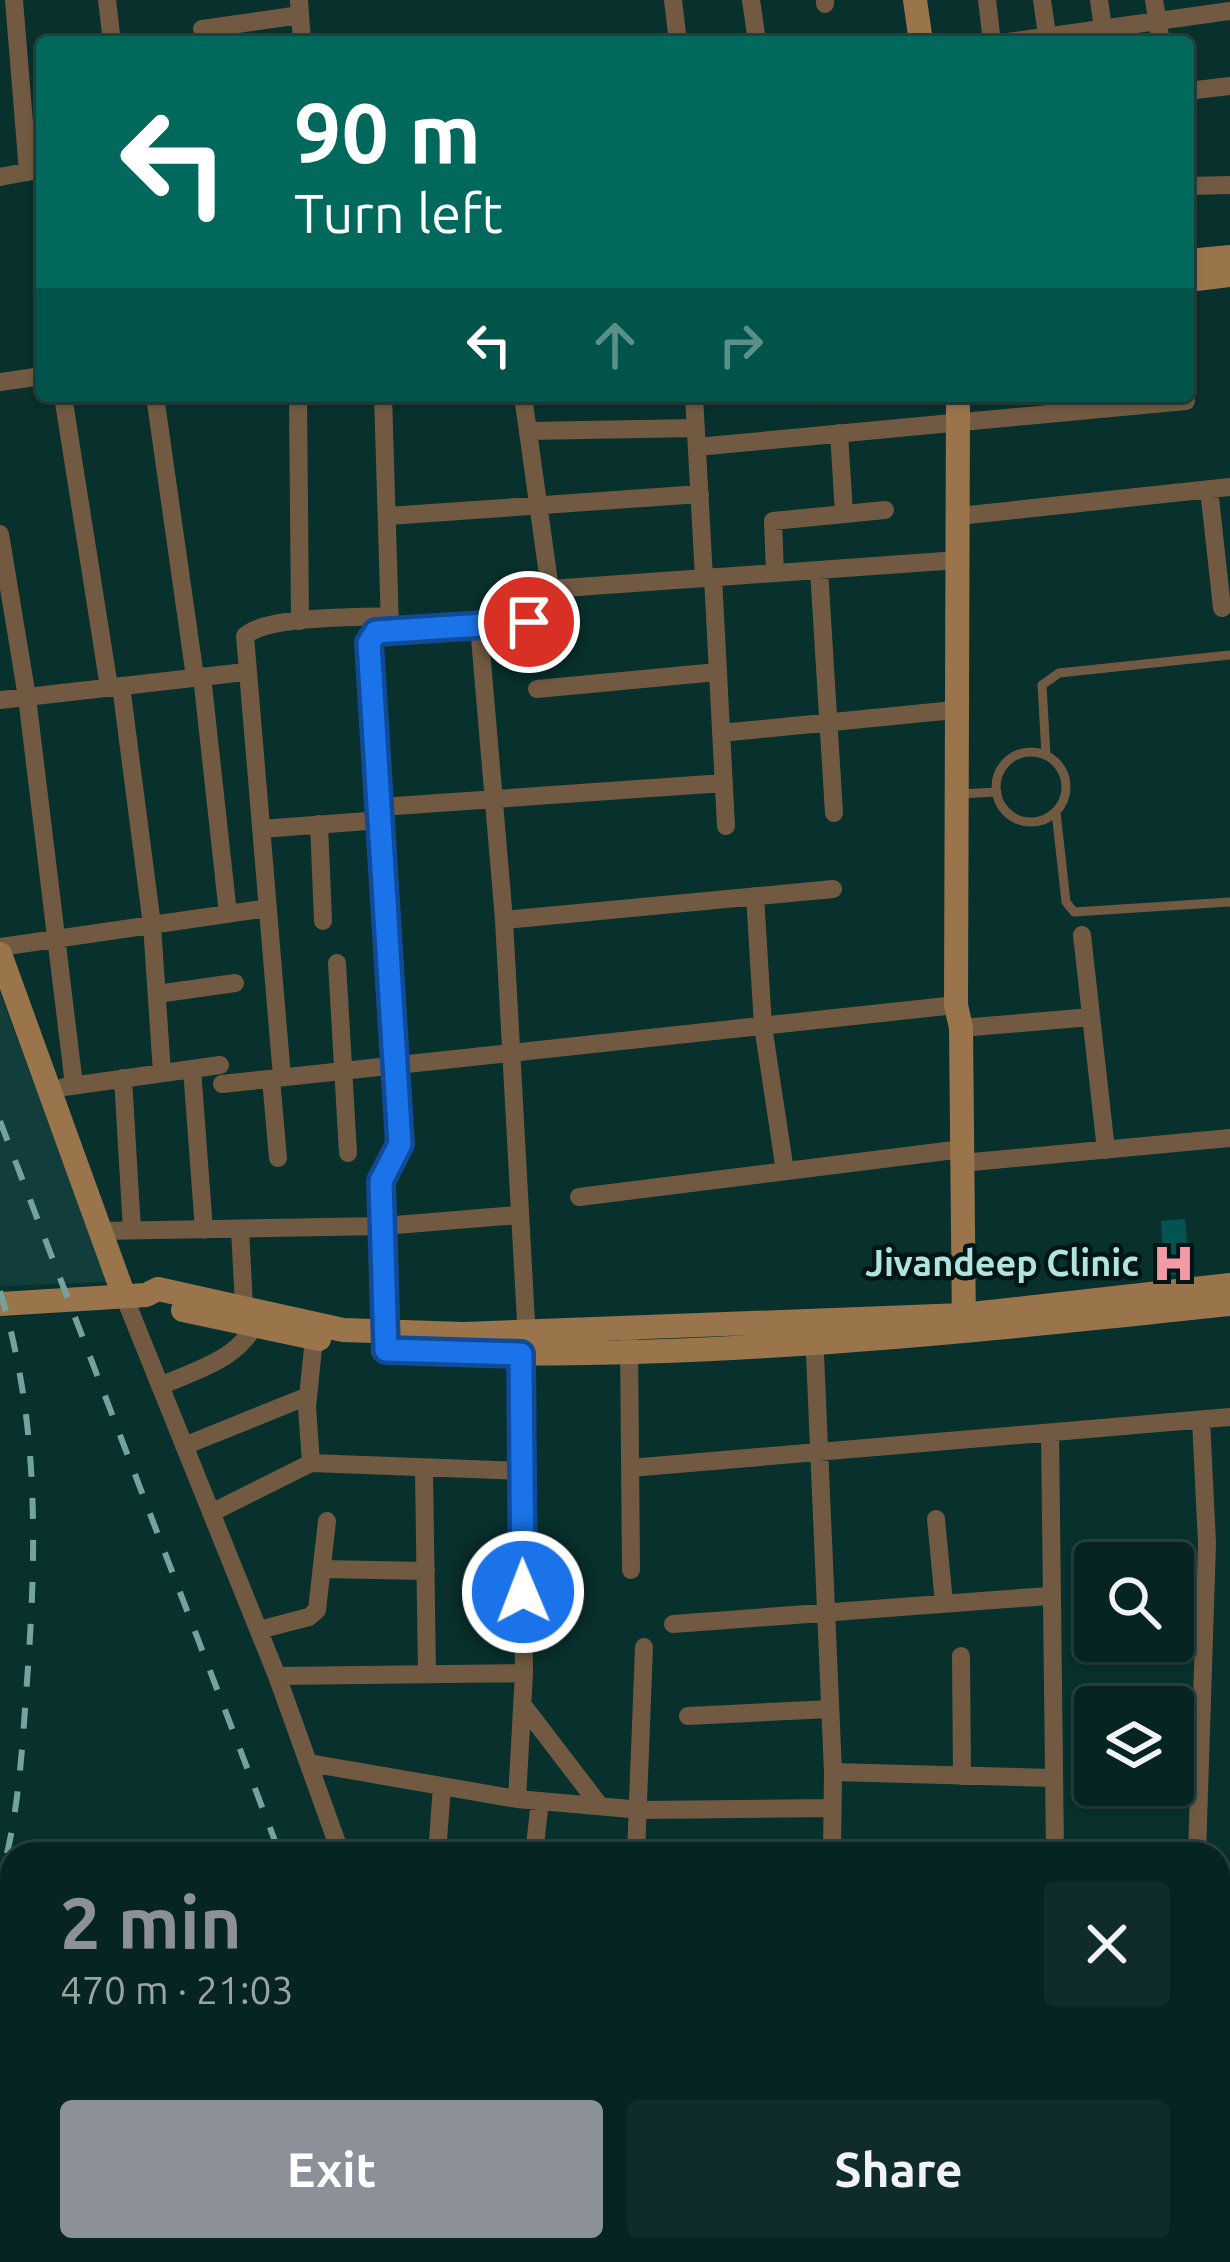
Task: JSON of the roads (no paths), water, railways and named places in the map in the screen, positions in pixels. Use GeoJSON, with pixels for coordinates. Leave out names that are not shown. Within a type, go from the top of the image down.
{"type":"FeatureCollection","features":[{"type":"Feature","properties":{"kind":"street"},"geometry":{"type":"LineString","coordinates":[[0,177],[35,171],[9,42],[14,0]]}},
{"type":"Feature","properties":{"kind":"street"},"geometry":{"type":"LineString","coordinates":[[107,0],[111,36]]}},
{"type":"Feature","properties":{"kind":"street"},"geometry":{"type":"LineString","coordinates":[[673,0],[677,36]]}},
{"type":"Feature","properties":{"kind":"street"},"geometry":{"type":"LineString","coordinates":[[751,0],[756,34]]}},
{"type":"Feature","properties":{"kind":"street"},"geometry":{"type":"LineString","coordinates":[[915,0],[920,36]]}},
{"type":"Feature","properties":{"kind":"street"},"geometry":{"type":"LineString","coordinates":[[987,0],[991,36]]}},
{"type":"Feature","properties":{"kind":"street"},"geometry":{"type":"LineString","coordinates":[[1042,0],[1047,36]]}},
{"type":"Feature","properties":{"kind":"street"},"geometry":{"type":"LineString","coordinates":[[1100,0],[1104,35],[1158,21],[1230,11]]}},
{"type":"Feature","properties":{"kind":"street"},"geometry":{"type":"LineString","coordinates":[[1154,0],[1160,36]]}},
{"type":"Feature","properties":{"kind":"street"},"geometry":{"type":"LineString","coordinates":[[202,29],[300,7]]}},
{"type":"Feature","properties":{"kind":"street"},"geometry":{"type":"LineString","coordinates":[[1194,90],[1230,86]]}},
{"type":"Feature","properties":{"kind":"street"},"geometry":{"type":"LineString","coordinates":[[1194,186],[1230,185]]}},
{"type":"Feature","properties":{"kind":"street"},"geometry":{"type":"LineString","coordinates":[[1194,260],[1230,257]]}},
{"type":"Feature","properties":{"kind":"street"},"geometry":{"type":"LineString","coordinates":[[1194,279],[1230,275]]}},
{"type":"Feature","properties":{"kind":"street"},"geometry":{"type":"LineString","coordinates":[[0,382],[36,377]]}},
{"type":"Feature","properties":{"kind":"street"},"geometry":{"type":"LineString","coordinates":[[64,402],[152,925],[162,1073]]}},
{"type":"Feature","properties":{"kind":"street"},"geometry":{"type":"LineString","coordinates":[[156,402],[199,677],[228,914]]}},
{"type":"Feature","properties":{"kind":"street"},"geometry":{"type":"LineString","coordinates":[[298,402],[300,621]]}},
{"type":"Feature","properties":{"kind":"street"},"geometry":{"type":"LineString","coordinates":[[383,402],[390,624]]}},
{"type":"Feature","properties":{"kind":"street"},"geometry":{"type":"LineString","coordinates":[[278,1158],[268,908],[244,672],[248,632],[300,621],[479,626],[543,621],[550,609],[550,589],[524,402]]}},
{"type":"Feature","properties":{"kind":"street"},"geometry":{"type":"LineString","coordinates":[[694,402],[726,826]]}},
{"type":"Feature","properties":{"kind":"street"},"geometry":{"type":"LineString","coordinates":[[528,431],[697,437],[839,433],[958,409],[1158,402]]}},
{"type":"Feature","properties":{"kind":"street"},"geometry":{"type":"LineString","coordinates":[[958,409],[954,710],[964,1324]]}},
{"type":"Feature","properties":{"kind":"street"},"geometry":{"type":"LineString","coordinates":[[839,433],[844,513]]}},
{"type":"Feature","properties":{"kind":"street"},"geometry":{"type":"LineString","coordinates":[[958,516],[1220,488],[1222,608]]}},
{"type":"Feature","properties":{"kind":"street"},"geometry":{"type":"LineString","coordinates":[[388,516],[700,494]]}},
{"type":"Feature","properties":{"kind":"street"},"geometry":{"type":"LineString","coordinates":[[775,573],[773,521],[885,510]]}},
{"type":"Feature","properties":{"kind":"street"},"geometry":{"type":"LineString","coordinates":[[0,534],[27,697],[74,1085]]}},
{"type":"Feature","properties":{"kind":"street"},"geometry":{"type":"LineString","coordinates":[[550,589],[958,560]]}},
{"type":"Feature","properties":{"kind":"street"},"geometry":{"type":"LineString","coordinates":[[819,570],[834,813]]}},
{"type":"Feature","properties":{"kind":"street"},"geometry":{"type":"LineString","coordinates":[[386,1342],[381,1181],[400,1144],[369,643],[390,624]]}},
{"type":"Feature","properties":{"kind":"street"},"geometry":{"type":"LineString","coordinates":[[479,626],[504,920],[525,1347],[521,1471],[524,1673],[517,1799]]}},
{"type":"Feature","properties":{"kind":"street"},"geometry":{"type":"LineString","coordinates":[[0,700],[244,672]]}},
{"type":"Feature","properties":{"kind":"street"},"geometry":{"type":"LineString","coordinates":[[538,689],[717,672]]}},
{"type":"Feature","properties":{"kind":"street"},"geometry":{"type":"LineString","coordinates":[[721,733],[954,710]]}},
{"type":"Feature","properties":{"kind":"street"},"geometry":{"type":"LineString","coordinates":[[261,829],[496,800],[724,783]]}},
{"type":"Feature","properties":{"kind":"street"},"geometry":{"type":"LineString","coordinates":[[319,824],[323,921]]}},
{"type":"Feature","properties":{"kind":"street"},"geometry":{"type":"LineString","coordinates":[[504,920],[832,889]]}},
{"type":"Feature","properties":{"kind":"street"},"geometry":{"type":"LineString","coordinates":[[755,896],[763,1026],[785,1171]]}},
{"type":"Feature","properties":{"kind":"street"},"geometry":{"type":"LineString","coordinates":[[268,908],[56,938],[0,951],[100,1231],[135,1296],[160,1386],[278,1676],[337,1842]]}},
{"type":"Feature","properties":{"kind":"street"},"geometry":{"type":"LineString","coordinates":[[1082,934],[1106,1150]]}},
{"type":"Feature","properties":{"kind":"street"},"geometry":{"type":"LineString","coordinates":[[337,963],[347,1153]]}},
{"type":"Feature","properties":{"kind":"street"},"geometry":{"type":"LineString","coordinates":[[157,994],[235,983]]}},
{"type":"Feature","properties":{"kind":"street"},"geometry":{"type":"LineString","coordinates":[[48,1089],[192,1069],[277,1078],[763,1026],[958,1016],[1091,1017]]}},
{"type":"Feature","properties":{"kind":"street"},"geometry":{"type":"LineString","coordinates":[[192,1069],[204,1230]]}},
{"type":"Feature","properties":{"kind":"street"},"geometry":{"type":"LineString","coordinates":[[123,1078],[132,1231]]}},
{"type":"Feature","properties":{"kind":"street"},"geometry":{"type":"LineString","coordinates":[[578,1197],[785,1171],[1230,1138]]}},
{"type":"Feature","properties":{"kind":"street"},"geometry":{"type":"LineString","coordinates":[[100,1231],[382,1226],[518,1215]]}},
{"type":"Feature","properties":{"kind":"street"},"geometry":{"type":"LineString","coordinates":[[160,1386],[229,1355],[253,1315],[240,1229]]}},
{"type":"Feature","properties":{"kind":"street"},"geometry":{"type":"LineString","coordinates":[[253,1315],[314,1338],[525,1347],[964,1324],[1145,1304],[1230,1285]]}},
{"type":"Feature","properties":{"kind":"street"},"geometry":{"type":"LineString","coordinates":[[0,1304],[135,1296],[157,1305],[253,1315],[386,1342]]}},
{"type":"Feature","properties":{"kind":"street"},"geometry":{"type":"LineString","coordinates":[[1145,1304],[1230,1304]]}},
{"type":"Feature","properties":{"kind":"street"},"geometry":{"type":"LineString","coordinates":[[814,1333],[832,1842]]}},
{"type":"Feature","properties":{"kind":"street"},"geometry":{"type":"LineString","coordinates":[[311,1463],[308,1396],[314,1338]]}},
{"type":"Feature","properties":{"kind":"street"},"geometry":{"type":"LineString","coordinates":[[629,1340],[631,1570]]}},
{"type":"Feature","properties":{"kind":"street"},"geometry":{"type":"LineString","coordinates":[[184,1446],[308,1396]]}},
{"type":"Feature","properties":{"kind":"street"},"geometry":{"type":"LineString","coordinates":[[630,1468],[1230,1417]]}},
{"type":"Feature","properties":{"kind":"street"},"geometry":{"type":"LineString","coordinates":[[1197,1842],[1208,1543],[1201,1420]]}},
{"type":"Feature","properties":{"kind":"street"},"geometry":{"type":"LineString","coordinates":[[1050,1433],[1054,1842]]}},
{"type":"Feature","properties":{"kind":"street"},"geometry":{"type":"LineString","coordinates":[[211,1513],[311,1463],[521,1471]]}},
{"type":"Feature","properties":{"kind":"street"},"geometry":{"type":"LineString","coordinates":[[424,1470],[428,1674]]}},
{"type":"Feature","properties":{"kind":"street"},"geometry":{"type":"LineString","coordinates":[[936,1519],[944,1603]]}},
{"type":"Feature","properties":{"kind":"street"},"geometry":{"type":"LineString","coordinates":[[259,1630],[314,1613],[326,1521]]}},
{"type":"Feature","properties":{"kind":"street"},"geometry":{"type":"LineString","coordinates":[[1208,1543],[1230,1545]]}},
{"type":"Feature","properties":{"kind":"street"},"geometry":{"type":"LineString","coordinates":[[322,1569],[426,1571]]}},
{"type":"Feature","properties":{"kind":"street"},"geometry":{"type":"LineString","coordinates":[[673,1624],[1048,1596]]}},
{"type":"Feature","properties":{"kind":"street"},"geometry":{"type":"LineString","coordinates":[[637,1842],[644,1647]]}},
{"type":"Feature","properties":{"kind":"street"},"geometry":{"type":"LineString","coordinates":[[962,1656],[962,1776]]}},
{"type":"Feature","properties":{"kind":"street"},"geometry":{"type":"LineString","coordinates":[[278,1676],[524,1673]]}},
{"type":"Feature","properties":{"kind":"street"},"geometry":{"type":"LineString","coordinates":[[522,1704],[600,1806]]}},
{"type":"Feature","properties":{"kind":"street"},"geometry":{"type":"LineString","coordinates":[[688,1716],[830,1709]]}},
{"type":"Feature","properties":{"kind":"street"},"geometry":{"type":"LineString","coordinates":[[1194,1709],[1202,1709]]}},
{"type":"Feature","properties":{"kind":"street"},"geometry":{"type":"LineString","coordinates":[[309,1763],[517,1799],[641,1810],[832,1808]]}},
{"type":"Feature","properties":{"kind":"street"},"geometry":{"type":"LineString","coordinates":[[833,1772],[1054,1778]]}},
{"type":"Feature","properties":{"kind":"street"},"geometry":{"type":"LineString","coordinates":[[1194,1785],[1199,1785]]}},
{"type":"Feature","properties":{"kind":"street"},"geometry":{"type":"LineString","coordinates":[[438,1842],[442,1786]]}},
{"type":"Feature","properties":{"kind":"street"},"geometry":{"type":"LineString","coordinates":[[535,1842],[540,1801]]}},
{"type":"Feature","properties":{"kind":"lane"},"geometry":{"type":"LineString","coordinates":[[1046,755],[1042,685],[1059,673],[1230,655]]}},
{"type":"Feature","properties":{"kind":"lane"},"geometry":{"type":"LineString","coordinates":[[1056,812],[1037,822],[1016,818],[997,792],[1000,772],[1015,756],[1046,755],[1060,767],[1066,785],[1056,812],[1066,902],[1074,912],[1230,902]]}},
{"type":"Feature","properties":{"kind":"lane"},"geometry":{"type":"LineString","coordinates":[[955,795],[997,792]]}},
{"type":"Feature","properties":{"kind":"railway"},"geometry":{"type":"LineString","coordinates":[[0,1121],[275,1842]]}},
{"type":"Feature","properties":{"kind":"railway"},"geometry":{"type":"LineString","coordinates":[[0,1291],[22,1388],[33,1533],[21,1757],[10,1842]]}},
{"type":"Feature","properties":{"kind":"place","name":"Jivandeep Clinic"},"geometry":{"type":"Point","coordinates":[1173,1263]}}]}
